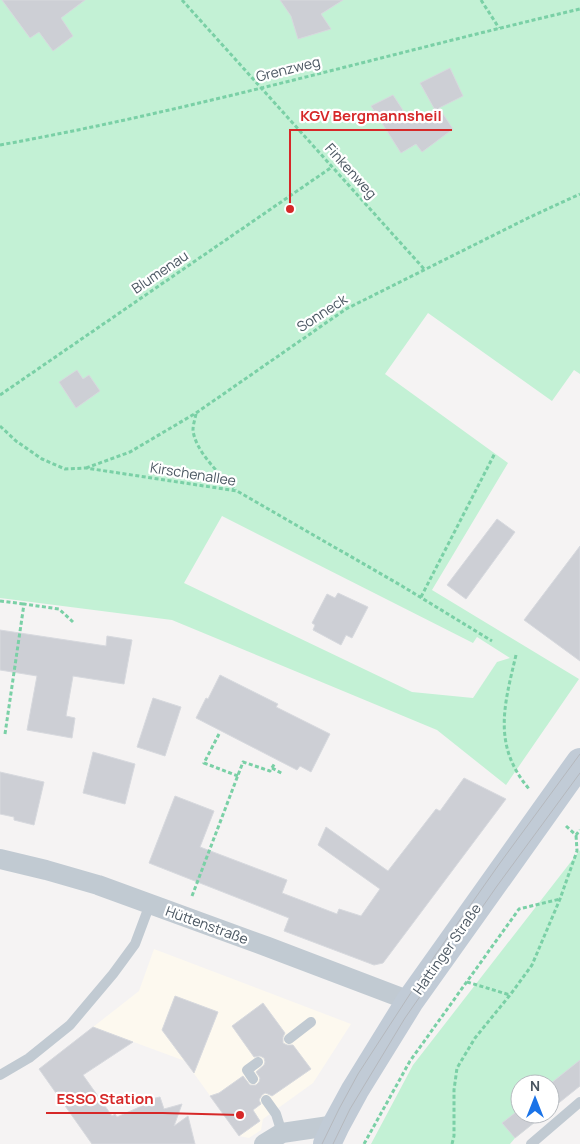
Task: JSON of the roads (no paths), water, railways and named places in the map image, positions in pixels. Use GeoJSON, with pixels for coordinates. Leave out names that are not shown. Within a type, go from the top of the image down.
{"type":"FeatureCollection","features":[{"type":"Feature","properties":{"kind":"main road","name":"Hattinger Straße"},"geometry":{"type":"LineString","coordinates":[[332,1134],[355,1090],[410,1001],[580,762]]}},
{"type":"Feature","properties":{"kind":"street","name":"Hüttenstraße"},"geometry":{"type":"LineString","coordinates":[[0,859],[46,870],[150,904],[410,1001]]}},
{"type":"Feature","properties":{"kind":"street"},"geometry":{"type":"LineString","coordinates":[[264,1144],[282,1133],[332,1134]]}},
{"type":"Feature","properties":{"kind":"lane"},"geometry":{"type":"LineString","coordinates":[[0,1075],[29,1058],[70,1025],[114,974],[135,944],[150,904]]}},
{"type":"Feature","properties":{"kind":"lane"},"geometry":{"type":"LineString","coordinates":[[289,1039],[311,1022]]}},
{"type":"Feature","properties":{"kind":"lane"},"geometry":{"type":"LineString","coordinates":[[253,1078],[247,1070],[258,1062]]}},
{"type":"Feature","properties":{"kind":"lane"},"geometry":{"type":"LineString","coordinates":[[266,1100],[276,1114],[282,1133]]}},
{"type":"Feature","properties":{"kind":"lane"},"geometry":{"type":"LineString","coordinates":[[531,1144],[580,1102]]}},
{"type":"Feature","properties":{"kind":"tram line"},"geometry":{"type":"LineString","coordinates":[[322,1144],[358,1074],[436,954],[580,754]]}},
{"type":"Feature","properties":{"kind":"tram line"},"geometry":{"type":"LineString","coordinates":[[333,1144],[350,1109],[405,1018],[497,886],[580,773]]}},
{"type":"Feature","properties":{"kind":"place","name":"KGV Bergmannsheil"},"geometry":{"type":"Point","coordinates":[290,209]}},
{"type":"Feature","properties":{"kind":"place","name":"ESSO Station"},"geometry":{"type":"Point","coordinates":[240,1115]}}]}
